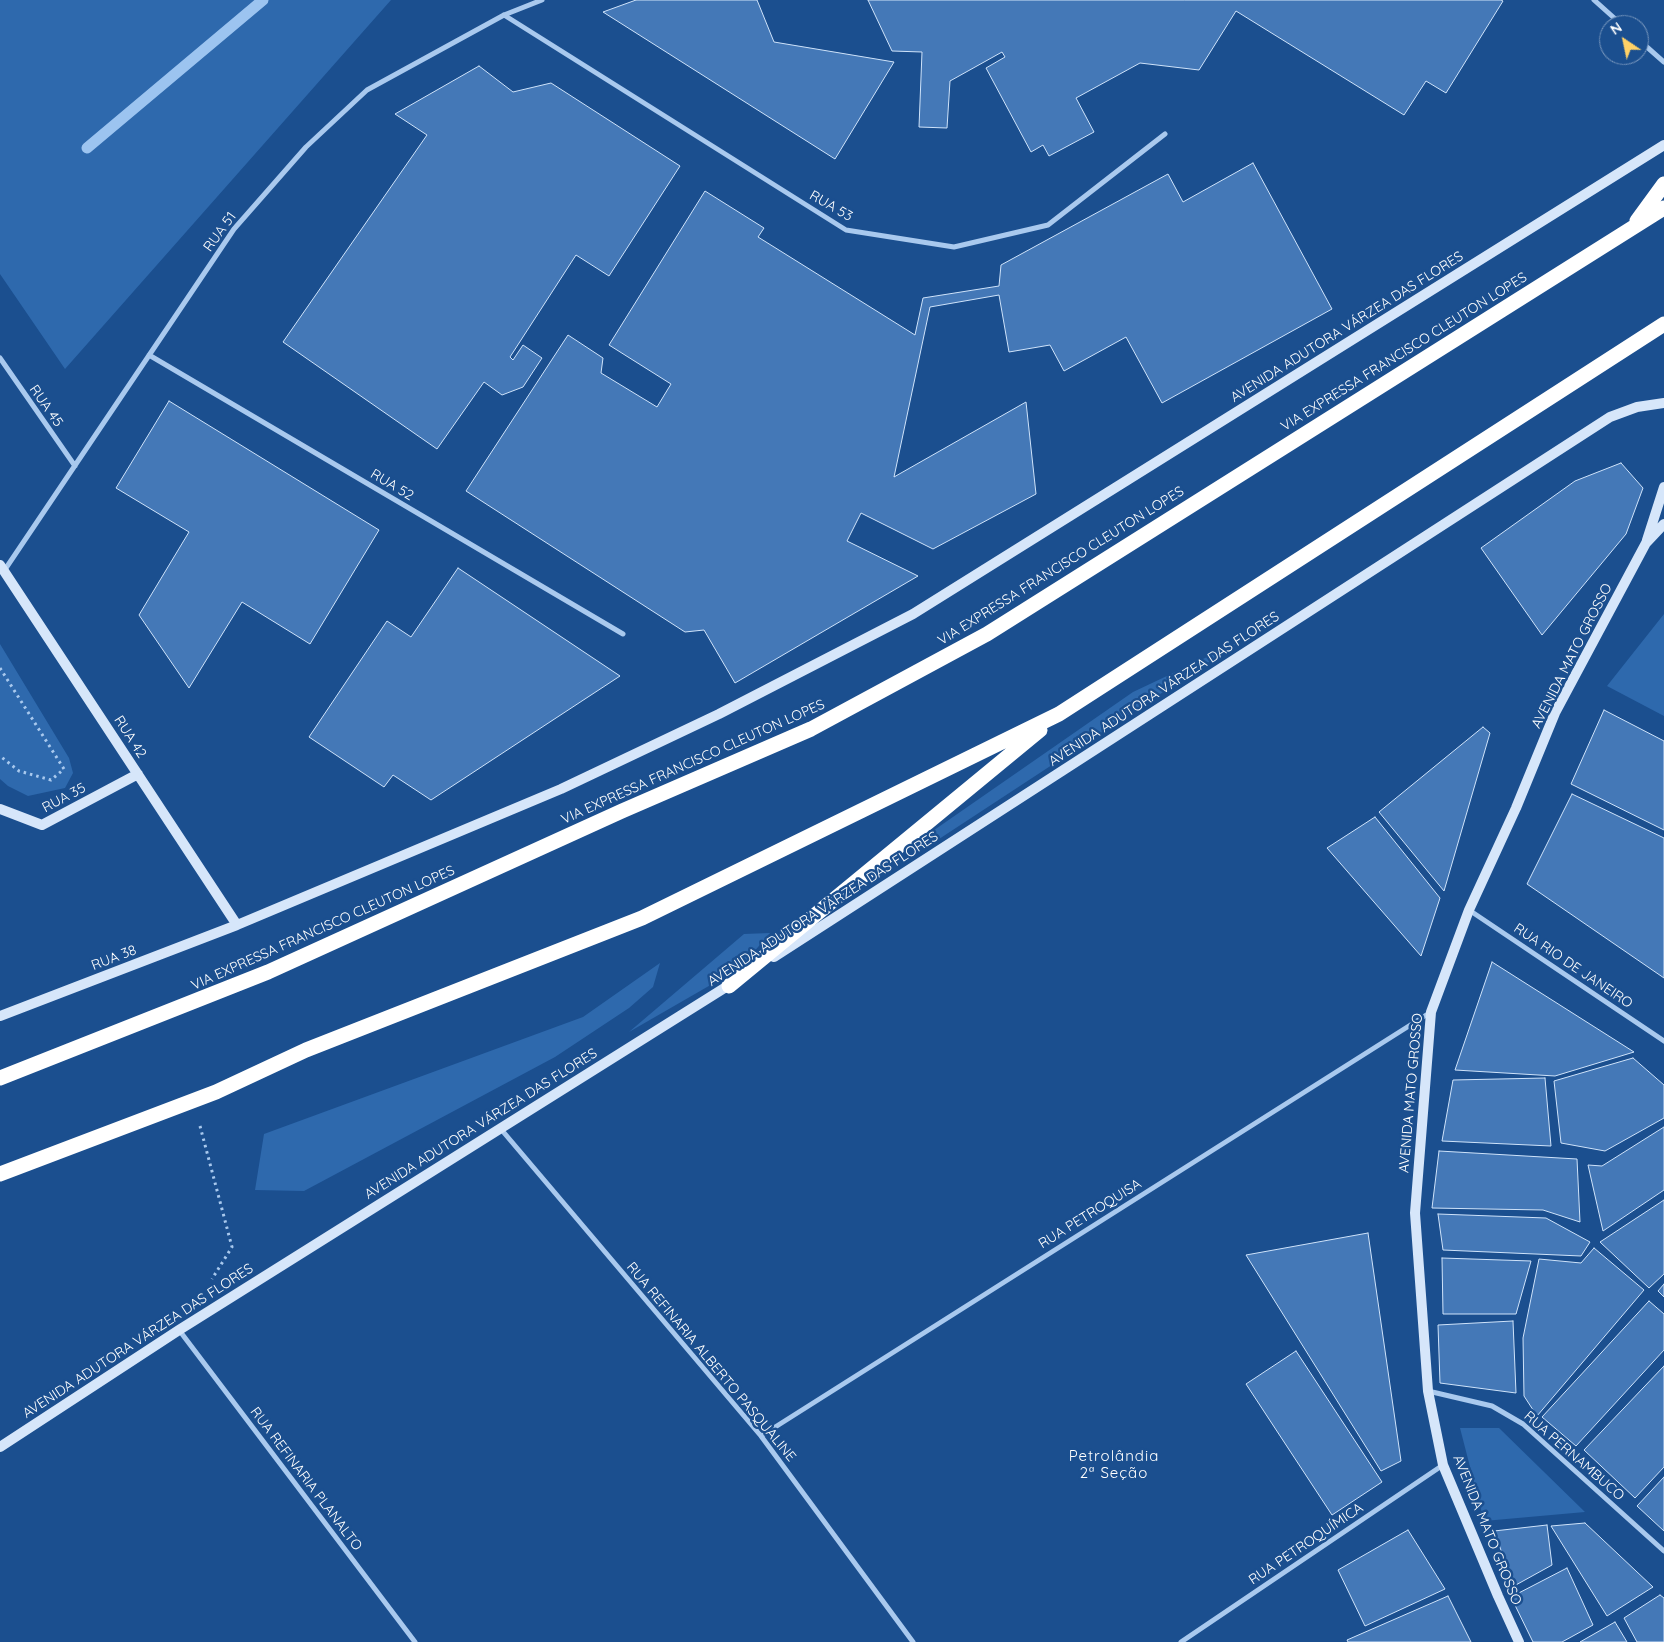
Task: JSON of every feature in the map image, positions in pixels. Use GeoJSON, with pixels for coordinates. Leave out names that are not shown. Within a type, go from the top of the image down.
{"type":"FeatureCollection","features":[{"type":"Feature","properties":{"kind":"highway"},"geometry":{"type":"LineString","coordinates":[[1631,229],[1664,184]]}},
{"type":"Feature","properties":{"kind":"highway","name":"VIA EXPRESSA FRANCISCO CLEUTON LOPES"},"geometry":{"type":"LineString","coordinates":[[0,1078],[268,972],[622,811],[811,729],[987,634],[1664,208]]}},
{"type":"Feature","properties":{"kind":"highway"},"geometry":{"type":"LineString","coordinates":[[729,986],[1059,714],[1664,324]]}},
{"type":"Feature","properties":{"kind":"highway"},"geometry":{"type":"LineString","coordinates":[[0,1174],[216,1092],[306,1050],[642,918],[1059,714]]}},
{"type":"Feature","properties":{"kind":"street","name":"RUA 51"},"geometry":{"type":"LineString","coordinates":[[2,568],[74,466],[234,229],[306,147],[366,90],[504,15],[542,0]]}},
{"type":"Feature","properties":{"kind":"street"},"geometry":{"type":"LineString","coordinates":[[1594,0],[1611,15]]}},
{"type":"Feature","properties":{"kind":"street","name":"RUA 53"},"geometry":{"type":"LineString","coordinates":[[504,15],[846,230],[954,246],[1048,225],[1165,134]]}},
{"type":"Feature","properties":{"kind":"street"},"geometry":{"type":"LineString","coordinates":[[1649,49],[1664,62]]}},
{"type":"Feature","properties":{"kind":"street","name":"AVENIDA ADUTORA VÁRZEA DAS FLORES"},"geometry":{"type":"LineString","coordinates":[[237,925],[561,789],[719,714],[913,614],[1664,145]]}},
{"type":"Feature","properties":{"kind":"street","name":"RUA 52"},"geometry":{"type":"LineString","coordinates":[[149,355],[623,634]]}},
{"type":"Feature","properties":{"kind":"street","name":"RUA 45"},"geometry":{"type":"LineString","coordinates":[[0,358],[74,466]]}},
{"type":"Feature","properties":{"kind":"street","name":"AVENIDA ADUTORA VÁRZEA DAS FLORES"},"geometry":{"type":"LineString","coordinates":[[0,1447],[179,1330],[729,986],[1610,417],[1636,407],[1664,403]]}},
{"type":"Feature","properties":{"kind":"street"},"geometry":{"type":"LineString","coordinates":[[1646,543],[1664,487]]}},
{"type":"Feature","properties":{"kind":"street","name":"AVENIDA MATO GROSSO"},"geometry":{"type":"LineString","coordinates":[[1519,1642],[1443,1465],[1428,1391],[1415,1213],[1431,1012],[1470,910],[1516,808],[1555,713],[1646,543],[1664,524]]}},
{"type":"Feature","properties":{"kind":"street","name":"RUA 42"},"geometry":{"type":"LineString","coordinates":[[2,568],[237,925]]}},
{"type":"Feature","properties":{"kind":"street","name":"RUA 35"},"geometry":{"type":"LineString","coordinates":[[0,809],[42,825],[138,774]]}},
{"type":"Feature","properties":{"kind":"street","name":"RUA RIO DE JANEIRO"},"geometry":{"type":"LineString","coordinates":[[1470,910],[1664,1040]]}},
{"type":"Feature","properties":{"kind":"street","name":"RUA 38"},"geometry":{"type":"LineString","coordinates":[[0,1016],[237,925]]}},
{"type":"Feature","properties":{"kind":"street","name":"RUA PETROQUISA"},"geometry":{"type":"LineString","coordinates":[[761,1436],[1431,1012]]}},
{"type":"Feature","properties":{"kind":"street","name":"RUA REFINARIA ALBERTO PASQUALINE"},"geometry":{"type":"LineString","coordinates":[[500,1128],[761,1436],[913,1642]]}},
{"type":"Feature","properties":{"kind":"street","name":"RUA REFINARIA PLANALTO"},"geometry":{"type":"LineString","coordinates":[[179,1330],[415,1642]]}},
{"type":"Feature","properties":{"kind":"street","name":"RUA PERNAMBUCO"},"geometry":{"type":"LineString","coordinates":[[1428,1391],[1492,1406],[1523,1424],[1664,1551]]}},
{"type":"Feature","properties":{"kind":"street","name":"RUA PETROQUÍMICA"},"geometry":{"type":"LineString","coordinates":[[1181,1642],[1443,1465]]}},
{"type":"Feature","properties":{"kind":"path"},"geometry":{"type":"LineString","coordinates":[[0,668],[64,768],[51,780],[19,771],[0,756]]}},
{"type":"Feature","properties":{"kind":"path"},"geometry":{"type":"LineString","coordinates":[[193,1101],[232,1247],[211,1280]]}},
{"type":"Feature","properties":{"kind":"shaded area"},"geometry":{"type":"Polygon","coordinates":[[[0,0],[391,0],[65,369],[0,274],[0,0]]]}},
{"type":"Feature","properties":{"kind":"shaded area"},"geometry":{"type":"Polygon","coordinates":[[[1664,614],[1664,716],[1607,686],[1664,614]]]}},
{"type":"Feature","properties":{"kind":"shaded area"},"geometry":{"type":"Polygon","coordinates":[[[1241,641],[936,841],[927,835],[1133,692],[1241,641]]]}},
{"type":"Feature","properties":{"kind":"shaded area"},"geometry":{"type":"Polygon","coordinates":[[[0,644],[69,758],[73,773],[65,788],[28,796],[8,786],[0,779],[0,644]]]}},
{"type":"Feature","properties":{"kind":"shaded area"},"geometry":{"type":"Polygon","coordinates":[[[770,933],[740,968],[629,1032],[744,934],[770,933]]]}},
{"type":"Feature","properties":{"kind":"shaded area"},"geometry":{"type":"Polygon","coordinates":[[[660,963],[653,987],[629,1008],[555,1057],[304,1191],[255,1190],[264,1134],[583,1017],[660,963]]]}},
{"type":"Feature","properties":{"kind":"shaded area"},"geometry":{"type":"Polygon","coordinates":[[[1460,1428],[1499,1428],[1585,1512],[1484,1521],[1460,1428]]]}},
{"type":"Feature","properties":{"kind":"building"},"geometry":{"type":"Polygon","coordinates":[[[636,0],[757,0],[774,42],[894,62],[835,159],[603,12],[636,0]]]}},
{"type":"Feature","properties":{"kind":"building"},"geometry":{"type":"Polygon","coordinates":[[[868,0],[1503,1],[1446,93],[1426,81],[1404,115],[1236,11],[1199,70],[1140,63],[1076,98],[1094,132],[1049,156],[1043,145],[1031,152],[986,68],[1005,57],[1002,52],[950,81],[947,128],[919,127],[922,52],[892,51],[868,0]]]}},
{"type":"Feature","properties":{"kind":"building"},"geometry":{"type":"Polygon","coordinates":[[[479,66],[513,92],[551,83],[680,166],[609,276],[576,255],[510,357],[513,360],[523,345],[542,358],[523,387],[502,395],[484,382],[437,449],[283,342],[427,135],[395,114],[479,66]]]}},
{"type":"Feature","properties":{"kind":"building"},"geometry":{"type":"Polygon","coordinates":[[[1253,163],[1332,309],[1162,403],[1126,337],[1064,371],[1050,345],[1009,352],[999,295],[930,307],[894,477],[1026,402],[1036,494],[933,549],[861,513],[847,541],[918,576],[735,683],[704,630],[685,632],[466,491],[568,335],[603,358],[601,373],[657,407],[671,384],[609,345],[705,191],[764,228],[758,237],[915,335],[923,298],[999,286],[1001,265],[1168,174],[1183,202],[1253,163]]]}},
{"type":"Feature","properties":{"kind":"building"},"geometry":{"type":"Polygon","coordinates":[[[169,401],[379,530],[310,644],[242,602],[189,688],[139,615],[189,532],[116,488],[169,401]]]}},
{"type":"Feature","properties":{"kind":"building"},"geometry":{"type":"Polygon","coordinates":[[[1621,463],[1643,488],[1626,534],[1542,635],[1481,548],[1575,481],[1621,463]]]}},
{"type":"Feature","properties":{"kind":"building"},"geometry":{"type":"Polygon","coordinates":[[[458,568],[620,676],[431,800],[393,775],[384,787],[309,737],[387,621],[411,637],[458,568]]]}},
{"type":"Feature","properties":{"kind":"building"},"geometry":{"type":"Polygon","coordinates":[[[1604,710],[1664,741],[1664,830],[1571,784],[1604,710]]]}},
{"type":"Feature","properties":{"kind":"building"},"geometry":{"type":"Polygon","coordinates":[[[1483,727],[1490,733],[1444,891],[1379,812],[1483,727]]]}},
{"type":"Feature","properties":{"kind":"building"},"geometry":{"type":"Polygon","coordinates":[[[1572,794],[1664,838],[1664,978],[1527,884],[1572,794]]]}},
{"type":"Feature","properties":{"kind":"building"},"geometry":{"type":"Polygon","coordinates":[[[1375,817],[1440,898],[1421,956],[1327,848],[1375,817]]]}},
{"type":"Feature","properties":{"kind":"building"},"geometry":{"type":"Polygon","coordinates":[[[1492,962],[1634,1052],[1555,1076],[1455,1070],[1492,962]]]}},
{"type":"Feature","properties":{"kind":"building"},"geometry":{"type":"Polygon","coordinates":[[[1633,1058],[1664,1085],[1664,1118],[1605,1151],[1561,1143],[1554,1081],[1633,1058]]]}},
{"type":"Feature","properties":{"kind":"building"},"geometry":{"type":"Polygon","coordinates":[[[1545,1078],[1551,1146],[1442,1141],[1453,1080],[1545,1078]]]}},
{"type":"Feature","properties":{"kind":"building"},"geometry":{"type":"Polygon","coordinates":[[[1664,1127],[1664,1190],[1603,1231],[1588,1165],[1602,1166],[1664,1127]]]}},
{"type":"Feature","properties":{"kind":"building"},"geometry":{"type":"Polygon","coordinates":[[[1439,1151],[1577,1159],[1580,1222],[1543,1210],[1432,1208],[1439,1151]]]}},
{"type":"Feature","properties":{"kind":"building"},"geometry":{"type":"Polygon","coordinates":[[[1664,1200],[1664,1274],[1649,1288],[1600,1242],[1664,1200]]]}},
{"type":"Feature","properties":{"kind":"building"},"geometry":{"type":"Polygon","coordinates":[[[1438,1214],[1546,1218],[1590,1242],[1581,1256],[1443,1250],[1438,1214]]]}},
{"type":"Feature","properties":{"kind":"building"},"geometry":{"type":"Polygon","coordinates":[[[1368,1233],[1401,1461],[1381,1471],[1246,1255],[1368,1233]]]}},
{"type":"Feature","properties":{"kind":"building"},"geometry":{"type":"Polygon","coordinates":[[[1594,1248],[1644,1290],[1537,1416],[1524,1396],[1523,1338],[1539,1259],[1581,1263],[1594,1248]]]}},
{"type":"Feature","properties":{"kind":"building"},"geometry":{"type":"Polygon","coordinates":[[[1442,1258],[1531,1261],[1516,1314],[1443,1314],[1442,1258]]]}},
{"type":"Feature","properties":{"kind":"building"},"geometry":{"type":"Polygon","coordinates":[[[1664,1284],[1664,1297],[1658,1291],[1664,1284]]]}},
{"type":"Feature","properties":{"kind":"building"},"geometry":{"type":"Polygon","coordinates":[[[1649,1301],[1664,1314],[1664,1350],[1576,1446],[1542,1417],[1649,1301]]]}},
{"type":"Feature","properties":{"kind":"building"},"geometry":{"type":"Polygon","coordinates":[[[1513,1321],[1516,1393],[1440,1383],[1438,1325],[1513,1321]]]}},
{"type":"Feature","properties":{"kind":"building"},"geometry":{"type":"Polygon","coordinates":[[[1296,1351],[1382,1482],[1332,1515],[1246,1384],[1296,1351]]]}},
{"type":"Feature","properties":{"kind":"building"},"geometry":{"type":"Polygon","coordinates":[[[1664,1366],[1664,1467],[1635,1498],[1584,1450],[1664,1366]]]}},
{"type":"Feature","properties":{"kind":"building"},"geometry":{"type":"Polygon","coordinates":[[[1664,1477],[1664,1531],[1637,1506],[1664,1477]]]}},
{"type":"Feature","properties":{"kind":"building"},"geometry":{"type":"Polygon","coordinates":[[[1585,1523],[1653,1587],[1607,1616],[1551,1526],[1585,1523]]]}},
{"type":"Feature","properties":{"kind":"building"},"geometry":{"type":"Polygon","coordinates":[[[1547,1525],[1552,1565],[1514,1586],[1494,1531],[1547,1525]]]}},
{"type":"Feature","properties":{"kind":"building"},"geometry":{"type":"Polygon","coordinates":[[[1408,1530],[1445,1589],[1365,1626],[1338,1570],[1408,1530]]]}},
{"type":"Feature","properties":{"kind":"building"},"geometry":{"type":"Polygon","coordinates":[[[1567,1568],[1593,1625],[1562,1642],[1533,1642],[1511,1597],[1567,1568]]]}},
{"type":"Feature","properties":{"kind":"building"},"geometry":{"type":"Polygon","coordinates":[[[1660,1595],[1664,1598],[1664,1642],[1637,1642],[1624,1618],[1660,1595]]]}},
{"type":"Feature","properties":{"kind":"building"},"geometry":{"type":"Polygon","coordinates":[[[1448,1596],[1471,1642],[1348,1642],[1347,1640],[1448,1596]]]}},
{"type":"Feature","properties":{"kind":"building"},"geometry":{"type":"Polygon","coordinates":[[[1615,1622],[1627,1642],[1580,1642],[1615,1622]]]}},
{"type":"Feature","properties":{"kind":"waterway"},"geometry":{"type":"LineString","coordinates":[[87,148],[263,0]]}},
{"type":"Feature","properties":{"kind":"district","name":"Petrolândia 2ª Seção"},"geometry":{"type":"Point","coordinates":[1114,1464]}}]}
